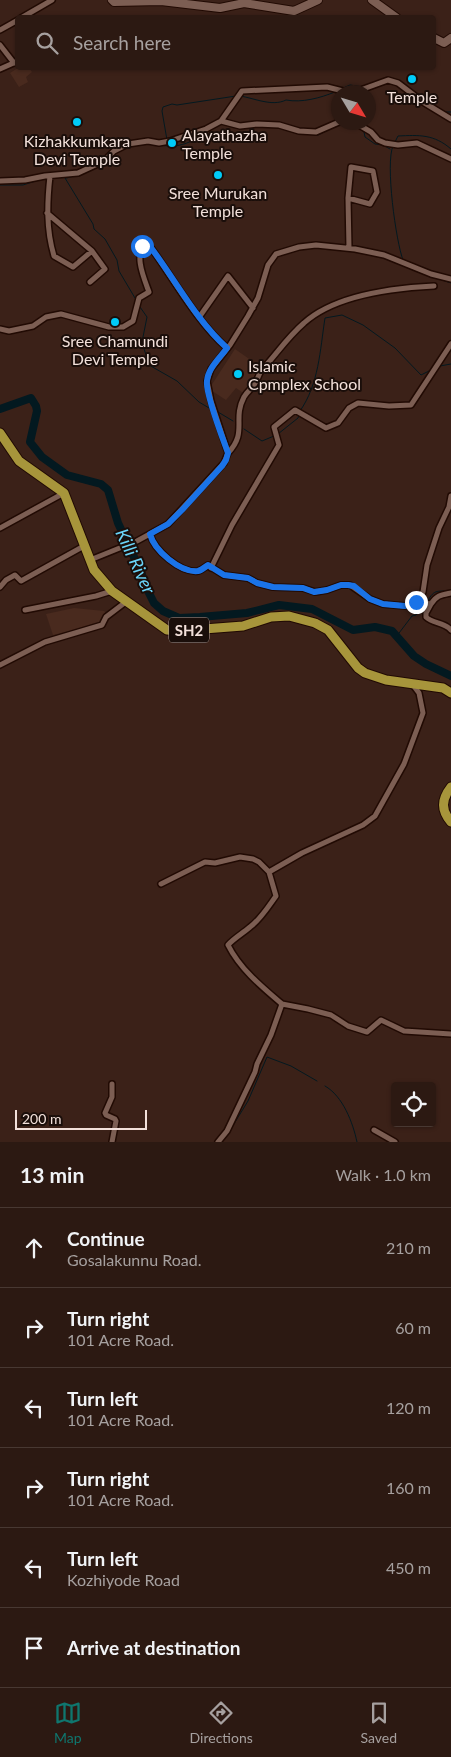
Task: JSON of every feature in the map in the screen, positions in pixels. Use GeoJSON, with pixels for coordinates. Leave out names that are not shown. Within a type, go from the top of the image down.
{"type":"FeatureCollection","features":[{"type":"Feature","properties":{"kind":"main road"},"geometry":{"type":"LineString","coordinates":[[112,0],[114,2],[161,0],[220,8],[244,3],[294,11],[318,0]]}},
{"type":"Feature","properties":{"kind":"main road"},"geometry":{"type":"LineString","coordinates":[[372,0],[394,15]]}},
{"type":"Feature","properties":{"kind":"main road"},"geometry":{"type":"LineString","coordinates":[[436,39],[444,43],[451,38]]}},
{"type":"Feature","properties":{"kind":"main road"},"geometry":{"type":"LineString","coordinates":[[0,433],[19,461],[64,494]]}},
{"type":"Feature","properties":{"kind":"main road","name":"SH2"},"geometry":{"type":"LineString","coordinates":[[64,494],[94,570],[112,591],[168,630],[178,631],[243,626],[279,616],[289,616],[315,623],[328,630],[358,668],[365,673],[386,680],[443,688],[451,692]]}},
{"type":"Feature","properties":{"kind":"main road"},"geometry":{"type":"LineString","coordinates":[[451,787],[446,793],[443,808],[451,822]]}},
{"type":"Feature","properties":{"kind":"street"},"geometry":{"type":"LineString","coordinates":[[26,15],[52,0]]}},
{"type":"Feature","properties":{"kind":"street"},"geometry":{"type":"LineString","coordinates":[[0,30],[15,21]]}},
{"type":"Feature","properties":{"kind":"street"},"geometry":{"type":"LineString","coordinates":[[0,45],[15,61]]}},
{"type":"Feature","properties":{"kind":"street"},"geometry":{"type":"LineString","coordinates":[[0,69],[15,62]]}},
{"type":"Feature","properties":{"kind":"street"},"geometry":{"type":"LineString","coordinates":[[374,85],[388,80],[398,83],[423,102],[451,119]]}},
{"type":"Feature","properties":{"kind":"street"},"geometry":{"type":"LineString","coordinates":[[0,180],[25,180],[83,171],[104,161],[114,151],[128,144],[148,141],[159,143],[206,129],[221,121],[242,92],[331,88]]}},
{"type":"Feature","properties":{"kind":"street"},"geometry":{"type":"LineString","coordinates":[[221,121],[240,126],[257,124],[279,125],[299,131],[316,132],[331,125]]}},
{"type":"Feature","properties":{"kind":"street"},"geometry":{"type":"LineString","coordinates":[[367,130],[378,140],[394,145],[418,143],[451,158]]}},
{"type":"Feature","properties":{"kind":"street"},"geometry":{"type":"LineString","coordinates":[[348,198],[370,204],[377,192],[373,171],[351,167],[348,198],[349,248]]}},
{"type":"Feature","properties":{"kind":"street"},"geometry":{"type":"LineString","coordinates":[[50,176],[47,213],[49,241],[54,256],[73,267],[92,251]]}},
{"type":"Feature","properties":{"kind":"street"},"geometry":{"type":"LineString","coordinates":[[47,213],[92,251],[105,269],[90,282]]}},
{"type":"Feature","properties":{"kind":"street"},"geometry":{"type":"LineString","coordinates":[[0,330],[9,331],[33,326],[45,318],[61,314],[108,327],[120,328],[128,326],[133,321],[140,296],[149,292],[140,262],[141,250],[145,242],[150,246],[183,296],[218,340],[227,348]]}},
{"type":"Feature","properties":{"kind":"street"},"geometry":{"type":"LineString","coordinates":[[228,453],[211,401],[207,381],[211,369],[253,308],[268,266],[278,253],[299,247],[316,245],[349,248],[374,252],[431,274],[451,279]]}},
{"type":"Feature","properties":{"kind":"street"},"geometry":{"type":"LineString","coordinates":[[200,316],[228,276],[253,308]]}},
{"type":"Feature","properties":{"kind":"street"},"geometry":{"type":"LineString","coordinates":[[90,560],[137,541],[168,524],[222,466],[239,435],[239,410],[245,395],[254,386],[263,368],[305,321],[324,309],[346,300],[404,288],[434,286]]}},
{"type":"Feature","properties":{"kind":"street"},"geometry":{"type":"LineString","coordinates":[[212,568],[232,524],[279,445],[274,427],[295,410],[326,428],[338,422],[349,408],[358,403],[389,406],[411,405],[451,344]]}},
{"type":"Feature","properties":{"kind":"street"},"geometry":{"type":"LineString","coordinates":[[0,528],[64,494]]}},
{"type":"Feature","properties":{"kind":"street"},"geometry":{"type":"LineString","coordinates":[[150,534],[153,544],[158,550],[186,569],[201,570],[208,565],[224,575],[248,578],[257,583],[273,587],[303,588],[314,592],[341,585],[354,586],[370,599],[383,604],[405,606],[416,602],[421,596],[427,565],[439,528],[449,507],[451,496]]}},
{"type":"Feature","properties":{"kind":"street"},"geometry":{"type":"LineString","coordinates":[[0,587],[6,580],[15,575],[21,581],[84,546]]}},
{"type":"Feature","properties":{"kind":"street"},"geometry":{"type":"LineString","coordinates":[[25,610],[112,591]]}},
{"type":"Feature","properties":{"kind":"street"},"geometry":{"type":"LineString","coordinates":[[451,593],[438,596],[427,604],[426,613],[427,618],[431,621],[446,625],[451,630]]}},
{"type":"Feature","properties":{"kind":"street"},"geometry":{"type":"LineString","coordinates":[[0,665],[45,642],[102,625],[106,617],[127,601]]}},
{"type":"Feature","properties":{"kind":"street"},"geometry":{"type":"LineString","coordinates":[[416,602],[427,604]]}},
{"type":"Feature","properties":{"kind":"street"},"geometry":{"type":"LineString","coordinates":[[269,872],[302,853],[363,825],[375,816],[404,764],[423,713],[419,693],[413,685]]}},
{"type":"Feature","properties":{"kind":"street"},"geometry":{"type":"LineString","coordinates":[[161,884],[205,862],[210,864],[240,857],[259,862],[269,872],[276,896],[251,927],[228,945],[243,968],[264,989],[282,1004],[308,1008],[331,1015],[348,1026],[367,1032],[381,1020],[404,1032],[451,1034]]}},
{"type":"Feature","properties":{"kind":"street"},"geometry":{"type":"LineString","coordinates":[[218,1142],[227,1131],[255,1072],[282,1004]]}},
{"type":"Feature","properties":{"kind":"street"},"geometry":{"type":"LineString","coordinates":[[112,1084],[112,1097],[105,1113],[116,1121],[112,1142]]}},
{"type":"Feature","properties":{"kind":"street"},"geometry":{"type":"LineString","coordinates":[[374,1130],[395,1142]]}},
{"type":"Feature","properties":{"kind":"shaded area"},"geometry":{"type":"Polygon","coordinates":[[[15,70],[30,70],[32,72],[26,77],[28,82],[19,87],[10,73],[15,70]]]}},
{"type":"Feature","properties":{"kind":"shaded area","name":"Islamic Cpmplex School"},"geometry":{"type":"Polygon","coordinates":[[[235,349],[262,368],[253,381],[253,385],[245,394],[236,388],[226,400],[209,389],[235,349]]]}},
{"type":"Feature","properties":{"kind":"shaded area"},"geometry":{"type":"Polygon","coordinates":[[[74,608],[104,611],[106,613],[101,624],[53,635],[46,614],[74,608]]]}},
{"type":"Feature","properties":{"kind":"waterway"},"geometry":{"type":"LineString","coordinates":[[376,87],[385,84]]}},
{"type":"Feature","properties":{"kind":"waterway"},"geometry":{"type":"LineString","coordinates":[[410,89],[433,105]]}},
{"type":"Feature","properties":{"kind":"waterway"},"geometry":{"type":"LineString","coordinates":[[240,96],[275,103],[286,100],[311,99],[331,93]]}},
{"type":"Feature","properties":{"kind":"waterway"},"geometry":{"type":"LineString","coordinates":[[167,140],[163,107],[172,104],[177,105],[236,96]]}},
{"type":"Feature","properties":{"kind":"waterway"},"geometry":{"type":"LineString","coordinates":[[444,112],[451,112]]}},
{"type":"Feature","properties":{"kind":"waterway"},"geometry":{"type":"LineString","coordinates":[[161,145],[176,146],[190,142],[215,127]]}},
{"type":"Feature","properties":{"kind":"waterway"},"geometry":{"type":"LineString","coordinates":[[276,127],[284,129]]}},
{"type":"Feature","properties":{"kind":"waterway"},"geometry":{"type":"LineString","coordinates":[[302,133],[318,135],[331,128]]}},
{"type":"Feature","properties":{"kind":"waterway"},"geometry":{"type":"LineString","coordinates":[[362,130],[365,137],[375,144],[383,145],[390,149]]}},
{"type":"Feature","properties":{"kind":"waterway"},"geometry":{"type":"LineString","coordinates":[[395,142],[398,136],[426,137],[438,140],[451,149]]}},
{"type":"Feature","properties":{"kind":"waterway"},"geometry":{"type":"LineString","coordinates":[[393,146],[390,168],[391,185],[395,221],[403,260]]}},
{"type":"Feature","properties":{"kind":"waterway"},"geometry":{"type":"LineString","coordinates":[[62,177],[67,178],[77,175]]}},
{"type":"Feature","properties":{"kind":"waterway"},"geometry":{"type":"LineString","coordinates":[[0,185],[23,185],[45,178]]}},
{"type":"Feature","properties":{"kind":"waterway"},"geometry":{"type":"LineString","coordinates":[[65,178],[93,224],[94,229],[105,239],[117,260],[119,271],[135,298]]}},
{"type":"Feature","properties":{"kind":"waterway"},"geometry":{"type":"LineString","coordinates":[[410,269],[451,283]]}},
{"type":"Feature","properties":{"kind":"waterway"},"geometry":{"type":"LineString","coordinates":[[140,307],[147,317],[142,342],[149,365],[177,381],[199,402],[209,408]]}},
{"type":"Feature","properties":{"kind":"waterway"},"geometry":{"type":"LineString","coordinates":[[300,411],[315,378],[325,318],[342,315],[363,325],[395,348],[421,375],[431,370]]}},
{"type":"Feature","properties":{"kind":"waterway"},"geometry":{"type":"LineString","coordinates":[[440,366],[451,364]]}},
{"type":"Feature","properties":{"kind":"waterway","name":"Killi River"},"geometry":{"type":"LineString","coordinates":[[0,409],[31,398],[37,411],[30,442],[42,457],[67,475],[101,484],[108,490],[118,523],[148,591],[154,603],[163,611],[179,618],[247,613],[279,605],[312,609],[353,630],[375,627],[392,631],[414,656],[451,676]]}},
{"type":"Feature","properties":{"kind":"waterway"},"geometry":{"type":"LineString","coordinates":[[218,412],[233,421]]}},
{"type":"Feature","properties":{"kind":"waterway"},"geometry":{"type":"LineString","coordinates":[[278,434],[298,418],[299,415]]}},
{"type":"Feature","properties":{"kind":"waterway"},"geometry":{"type":"LineString","coordinates":[[244,429],[262,441],[274,436]]}},
{"type":"Feature","properties":{"kind":"waterway"},"geometry":{"type":"LineString","coordinates":[[427,602],[435,592],[451,590]]}},
{"type":"Feature","properties":{"kind":"waterway"},"geometry":{"type":"LineString","coordinates":[[425,592],[425,601]]}},
{"type":"Feature","properties":{"kind":"waterway"},"geometry":{"type":"LineString","coordinates":[[396,637],[412,616],[416,615],[425,605]]}},
{"type":"Feature","properties":{"kind":"waterway"},"geometry":{"type":"LineString","coordinates":[[229,1132],[248,1101],[267,1057],[291,1066],[317,1081]]}},
{"type":"Feature","properties":{"kind":"waterway"},"geometry":{"type":"LineString","coordinates":[[325,1086],[342,1103],[350,1119],[357,1142]]}},
{"type":"Feature","properties":{"kind":"place","name":"Temple"},"geometry":{"type":"Point","coordinates":[412,79]}},
{"type":"Feature","properties":{"kind":"place","name":"Kizhakkumkara Devi Temple"},"geometry":{"type":"Point","coordinates":[77,122]}},
{"type":"Feature","properties":{"kind":"place","name":"Alayathazha Temple"},"geometry":{"type":"Point","coordinates":[172,143]}},
{"type":"Feature","properties":{"kind":"place","name":"Sree Murukan Temple"},"geometry":{"type":"Point","coordinates":[218,175]}},
{"type":"Feature","properties":{"kind":"place","name":"Sree Chamundi Devi Temple"},"geometry":{"type":"Point","coordinates":[115,322]}},
{"type":"Feature","properties":{"kind":"place","name":"Islamic Cpmplex School"},"geometry":{"type":"Point","coordinates":[238,374]}},
{"type":"Feature","properties":{"kind":"route"},"geometry":{"type":"LineString","coordinates":[[142,246],[145,242],[149,245],[183,296],[218,340],[227,348],[211,369],[207,381],[207,388],[228,453],[226,460],[219,470],[168,524],[150,534],[153,544],[168,559],[190,570],[200,570],[208,565],[224,575],[248,578],[257,583],[273,587],[303,588],[313,591],[327,590],[338,585],[352,585],[365,596],[383,604],[408,606],[416,602]]}}]}
